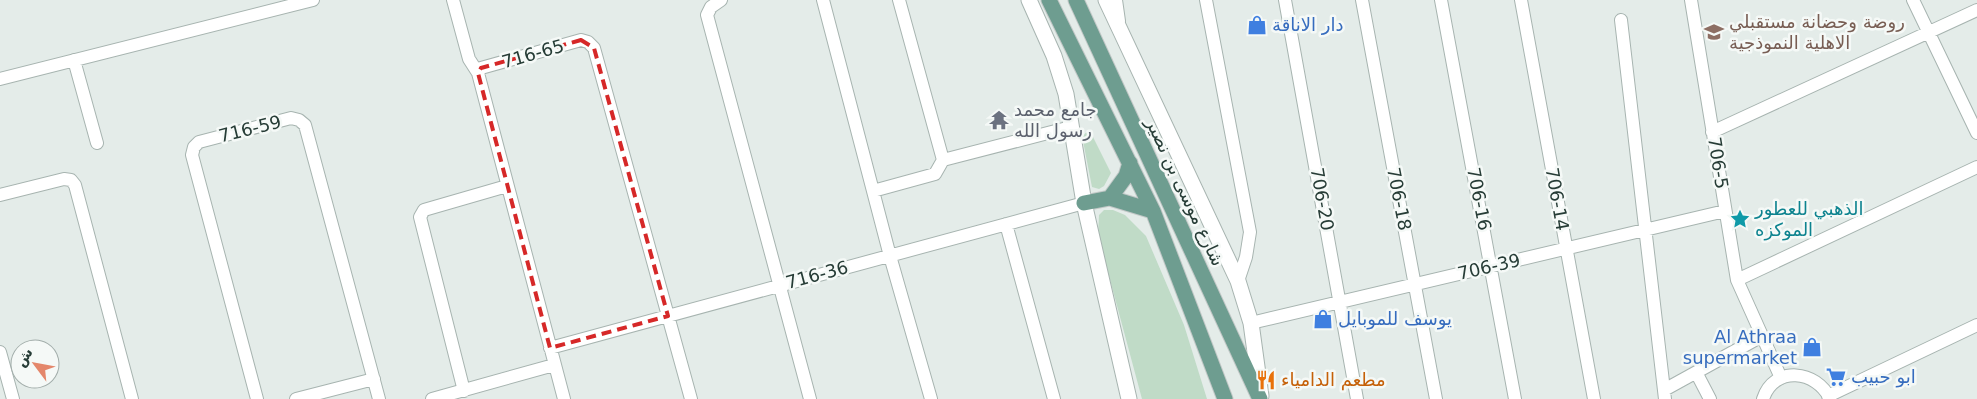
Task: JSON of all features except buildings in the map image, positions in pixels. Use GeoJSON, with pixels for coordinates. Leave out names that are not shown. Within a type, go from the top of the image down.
{"type":"FeatureCollection","features":[{"type":"Feature","properties":{"kind":"main road","name":"شارع موسى بن نصير"},"geometry":{"type":"LineString","coordinates":[[1049,0],[1154,211],[1225,399]]}},
{"type":"Feature","properties":{"kind":"main road","name":"شارع موسى بن نصير"},"geometry":{"type":"LineString","coordinates":[[1076,0],[1260,399]]}},
{"type":"Feature","properties":{"kind":"main road"},"geometry":{"type":"LineString","coordinates":[[1110,198],[1126,176],[1130,163]]}},
{"type":"Feature","properties":{"kind":"main road"},"geometry":{"type":"LineString","coordinates":[[1084,203],[1110,198],[1154,211]]}},
{"type":"Feature","properties":{"kind":"main road"},"geometry":{"type":"LineString","coordinates":[[1199,332],[1216,399]]}},
{"type":"Feature","properties":{"kind":"main road"},"geometry":{"type":"LineString","coordinates":[[1199,332],[1230,399]]}},
{"type":"Feature","properties":{"kind":"street"},"geometry":{"type":"LineString","coordinates":[[0,79],[313,0]]}},
{"type":"Feature","properties":{"kind":"street"},"geometry":{"type":"LineString","coordinates":[[453,0],[469,59],[478,74],[564,399]]}},
{"type":"Feature","properties":{"kind":"street"},"geometry":{"type":"LineString","coordinates":[[721,0],[711,7],[707,15],[810,399]]}},
{"type":"Feature","properties":{"kind":"street"},"geometry":{"type":"LineString","coordinates":[[823,0],[890,256],[931,399]]}},
{"type":"Feature","properties":{"kind":"street"},"geometry":{"type":"LineString","coordinates":[[873,192],[935,174],[943,160],[899,0]]}},
{"type":"Feature","properties":{"kind":"street"},"geometry":{"type":"LineString","coordinates":[[1029,0],[1054,56],[1066,94],[1084,203],[1130,399]]}},
{"type":"Feature","properties":{"kind":"street"},"geometry":{"type":"LineString","coordinates":[[1106,0],[1238,281],[1251,323],[1260,399]]}},
{"type":"Feature","properties":{"kind":"street"},"geometry":{"type":"LineString","coordinates":[[1116,0],[1121,31]]}},
{"type":"Feature","properties":{"kind":"street"},"geometry":{"type":"LineString","coordinates":[[1206,0],[1250,232],[1246,258],[1238,281]]}},
{"type":"Feature","properties":{"kind":"street","name":"706-20"},"geometry":{"type":"LineString","coordinates":[[1285,0],[1357,399]]}},
{"type":"Feature","properties":{"kind":"street","name":"706-18"},"geometry":{"type":"LineString","coordinates":[[1362,0],[1436,399]]}},
{"type":"Feature","properties":{"kind":"street","name":"706-16"},"geometry":{"type":"LineString","coordinates":[[1441,0],[1515,399]]}},
{"type":"Feature","properties":{"kind":"street","name":"706-14"},"geometry":{"type":"LineString","coordinates":[[1521,0],[1594,399]]}},
{"type":"Feature","properties":{"kind":"street","name":"706-5"},"geometry":{"type":"LineString","coordinates":[[1690,0],[1737,280],[1781,378]]}},
{"type":"Feature","properties":{"kind":"street"},"geometry":{"type":"LineString","coordinates":[[1913,0],[1977,134]]}},
{"type":"Feature","properties":{"kind":"street"},"geometry":{"type":"LineString","coordinates":[[1712,132],[1977,10]]}},
{"type":"Feature","properties":{"kind":"street"},"geometry":{"type":"LineString","coordinates":[[1621,20],[1665,395],[1696,374],[1762,336]]}},
{"type":"Feature","properties":{"kind":"street","name":"716-65"},"geometry":{"type":"LineString","coordinates":[[478,74],[481,68],[581,40],[588,42],[594,48],[691,399]]}},
{"type":"Feature","properties":{"kind":"street"},"geometry":{"type":"LineString","coordinates":[[74,60],[97,143]]}},
{"type":"Feature","properties":{"kind":"street","name":"716-59"},"geometry":{"type":"LineString","coordinates":[[257,399],[192,155],[194,147],[199,142],[291,118],[299,120],[305,125],[379,399]]}},
{"type":"Feature","properties":{"kind":"street"},"geometry":{"type":"LineString","coordinates":[[943,160],[1071,128]]}},
{"type":"Feature","properties":{"kind":"street"},"geometry":{"type":"LineString","coordinates":[[1737,280],[1977,167]]}},
{"type":"Feature","properties":{"kind":"street"},"geometry":{"type":"LineString","coordinates":[[0,195],[64,179],[71,180],[74,185],[132,399]]}},
{"type":"Feature","properties":{"kind":"street"},"geometry":{"type":"LineString","coordinates":[[464,391],[420,217],[424,210],[507,186]]}},
{"type":"Feature","properties":{"kind":"street","name":"716-36"},"geometry":{"type":"LineString","coordinates":[[550,348],[1084,203]]}},
{"type":"Feature","properties":{"kind":"street","name":"706-39"},"geometry":{"type":"LineString","coordinates":[[1251,323],[1726,211]]}},
{"type":"Feature","properties":{"kind":"street"},"geometry":{"type":"LineString","coordinates":[[1006,224],[1054,399]]}},
{"type":"Feature","properties":{"kind":"street"},"geometry":{"type":"LineString","coordinates":[[1763,399],[1772,385],[1781,378],[1790,375],[1810,377],[1818,382],[1829,397],[1977,324]]}},
{"type":"Feature","properties":{"kind":"street"},"geometry":{"type":"LineString","coordinates":[[0,352],[13,399]]}},
{"type":"Feature","properties":{"kind":"street"},"geometry":{"type":"LineString","coordinates":[[432,399],[554,364]]}},
{"type":"Feature","properties":{"kind":"street"},"geometry":{"type":"LineString","coordinates":[[1696,374],[1710,399]]}},
{"type":"Feature","properties":{"kind":"street"},"geometry":{"type":"LineString","coordinates":[[296,399],[374,379]]}},
{"type":"Feature","properties":{"kind":"highlighted area"},"geometry":{"type":"Polygon","coordinates":[[[581,40],[594,48],[668,316],[550,348],[478,73],[481,68],[581,40]]]}},
{"type":"Feature","properties":{"kind":"green space"},"geometry":{"type":"Polygon","coordinates":[[[1087,132],[1091,133],[1111,173],[1104,186],[1099,189],[1092,187],[1082,136],[1087,132]]]}},
{"type":"Feature","properties":{"kind":"green space"},"geometry":{"type":"Polygon","coordinates":[[[1104,210],[1113,210],[1125,215],[1146,236],[1184,325],[1207,399],[1142,399],[1098,235],[1099,215],[1104,210]]]}},
{"type":"Feature","properties":{"kind":"place","name":"دار الاناقة"},"geometry":{"type":"Point","coordinates":[1257,25]}},
{"type":"Feature","properties":{"kind":"place","name":"روضة وحضانة مستقبلي الاهلية النموذجية"},"geometry":{"type":"Point","coordinates":[1714,32]}},
{"type":"Feature","properties":{"kind":"place","name":"جامع محمد رسول الله"},"geometry":{"type":"Point","coordinates":[999,120]}},
{"type":"Feature","properties":{"kind":"place","name":"الذهبي للعطور الموكزه"},"geometry":{"type":"Point","coordinates":[1740,219]}},
{"type":"Feature","properties":{"kind":"place","name":"يوسف للموبايل"},"geometry":{"type":"Point","coordinates":[1323,319]}},
{"type":"Feature","properties":{"kind":"place","name":"Al Athraa supermarket"},"geometry":{"type":"Point","coordinates":[1812,347]}},
{"type":"Feature","properties":{"kind":"place","name":"ابو حبيب"},"geometry":{"type":"Point","coordinates":[1836,377]}},
{"type":"Feature","properties":{"kind":"place","name":"مطعم الدامياء"},"geometry":{"type":"Point","coordinates":[1266,380]}}]}
